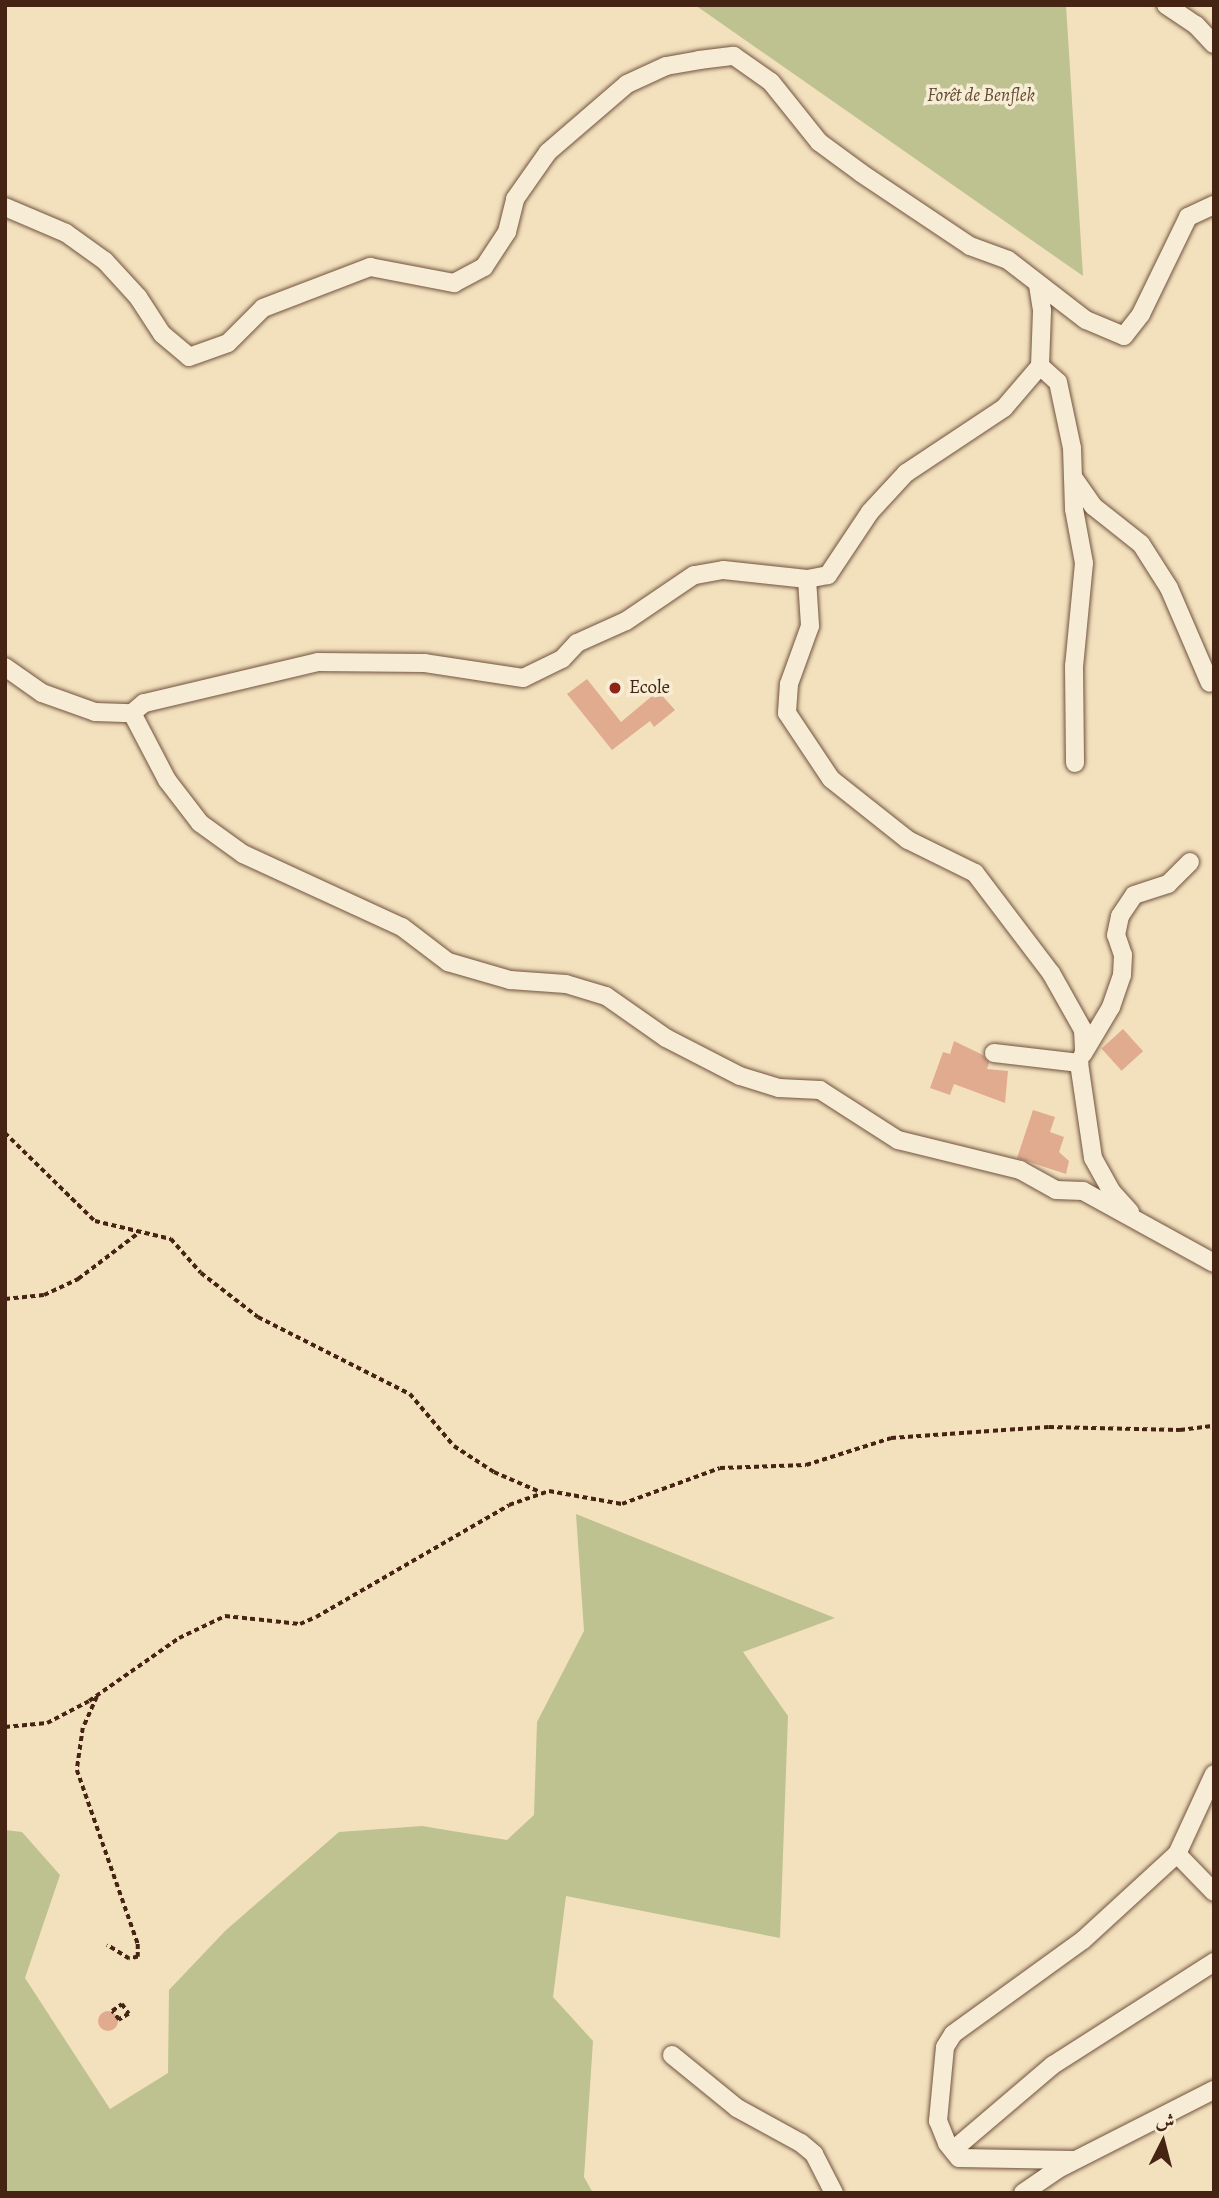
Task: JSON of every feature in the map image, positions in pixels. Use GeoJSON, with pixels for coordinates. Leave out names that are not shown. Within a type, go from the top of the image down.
{"type":"FeatureCollection","features":[{"type":"Feature","properties":{"kind":"street"},"geometry":{"type":"LineString","coordinates":[[1166,5],[1196,26],[1214,44]]}},
{"type":"Feature","properties":{"kind":"street"},"geometry":{"type":"LineString","coordinates":[[5,207],[66,233],[105,261],[138,297],[162,334],[189,357],[228,344],[263,308],[370,267],[454,284],[484,267],[507,232],[515,199],[548,152],[626,84],[666,66],[734,56],[771,82],[819,142],[861,173],[970,246],[1008,260],[1086,320],[1124,336],[1141,314],[1188,218],[1214,205]]}},
{"type":"Feature","properties":{"kind":"street"},"geometry":{"type":"LineString","coordinates":[[5,667],[42,693],[95,712],[132,713],[144,703],[318,662],[425,663],[523,678],[562,659],[577,643],[626,621],[694,575],[723,570],[807,579],[828,575],[870,512],[906,473],[1004,408],[1040,366],[1042,311],[1038,285]]}},
{"type":"Feature","properties":{"kind":"street"},"geometry":{"type":"LineString","coordinates":[[1040,366],[1058,382],[1075,480],[1074,509],[1084,563],[1074,666],[1075,763]]}},
{"type":"Feature","properties":{"kind":"street"},"geometry":{"type":"LineString","coordinates":[[1075,480],[1093,506],[1141,544],[1169,587],[1210,682]]}},
{"type":"Feature","properties":{"kind":"street"},"geometry":{"type":"LineString","coordinates":[[807,579],[810,626],[789,684],[787,713],[831,779],[908,840],[975,873],[1051,973],[1083,1030],[1082,1057],[1093,1158],[1112,1192],[1138,1219]]}},
{"type":"Feature","properties":{"kind":"street"},"geometry":{"type":"LineString","coordinates":[[132,713],[167,780],[200,823],[243,854],[402,927],[448,962],[510,979],[566,984],[606,996],[666,1038],[740,1076],[779,1088],[820,1090],[898,1140],[1020,1170],[1056,1190],[1083,1191],[1214,1263]]}},
{"type":"Feature","properties":{"kind":"street"},"geometry":{"type":"LineString","coordinates":[[1082,1057],[1111,1007],[1122,975],[1123,955],[1116,935],[1120,916],[1134,895],[1168,884],[1190,862]]}},
{"type":"Feature","properties":{"kind":"street"},"geometry":{"type":"LineString","coordinates":[[994,1053],[1082,1057]]}},
{"type":"Feature","properties":{"kind":"street"},"geometry":{"type":"LineString","coordinates":[[1074,2160],[959,2158],[938,2121],[940,2071],[953,2034],[1083,1940],[1177,1854],[1214,1774]]}},
{"type":"Feature","properties":{"kind":"street"},"geometry":{"type":"LineString","coordinates":[[1177,1854],[1214,1892]]}},
{"type":"Feature","properties":{"kind":"street"},"geometry":{"type":"LineString","coordinates":[[953,2150],[1053,2065],[1214,1962]]}},
{"type":"Feature","properties":{"kind":"street"},"geometry":{"type":"LineString","coordinates":[[672,2055],[737,2108],[801,2143],[814,2154],[834,2193]]}},
{"type":"Feature","properties":{"kind":"street"},"geometry":{"type":"LineString","coordinates":[[1023,2193],[1074,2160],[1214,2090]]}},
{"type":"Feature","properties":{"kind":"path"},"geometry":{"type":"LineString","coordinates":[[5,1133],[95,1222],[136,1234],[171,1240],[201,1273],[258,1317],[410,1394],[454,1446],[494,1472],[542,1493],[622,1504],[720,1468],[806,1465],[891,1438],[1049,1427],[1180,1430],[1214,1426]]}},
{"type":"Feature","properties":{"kind":"path"},"geometry":{"type":"LineString","coordinates":[[5,1299],[44,1295],[78,1279],[136,1234]]}},
{"type":"Feature","properties":{"kind":"path"},"geometry":{"type":"LineString","coordinates":[[5,1727],[47,1723],[98,1695],[179,1638],[225,1616],[300,1624],[498,1511],[542,1493]]}},
{"type":"Feature","properties":{"kind":"path"},"geometry":{"type":"LineString","coordinates":[[98,1695],[83,1728],[77,1770],[138,1944],[138,1957],[129,1959],[107,1945]]}},
{"type":"Feature","properties":{"kind":"path"},"geometry":{"type":"LineString","coordinates":[[122,2004],[129,2014],[119,2020],[112,2011],[122,2004]]}},
{"type":"Feature","properties":{"kind":"green space","name":"Forêt de Benflek"},"geometry":{"type":"Polygon","coordinates":[[[695,5],[1066,5],[1083,276],[695,5]]]}},
{"type":"Feature","properties":{"kind":"green space"},"geometry":{"type":"Polygon","coordinates":[[[576,1514],[835,1618],[743,1652],[788,1716],[780,1938],[566,1896],[553,1997],[593,2041],[584,2177],[593,2193],[5,2193],[5,1830],[22,1832],[60,1875],[25,1978],[110,2109],[168,2073],[169,1990],[225,1931],[339,1832],[422,1826],[507,1840],[534,1815],[537,1722],[584,1631],[576,1514]]]}},
{"type":"Feature","properties":{"kind":"building"},"geometry":{"type":"Polygon","coordinates":[[[587,679],[621,722],[658,691],[675,710],[654,727],[650,721],[612,750],[567,694],[587,679]]]}},
{"type":"Feature","properties":{"kind":"building"},"geometry":{"type":"Polygon","coordinates":[[[1123,1029],[1143,1051],[1122,1071],[1101,1048],[1123,1029]]]}},
{"type":"Feature","properties":{"kind":"building"},"geometry":{"type":"Polygon","coordinates":[[[954,1041],[983,1055],[989,1063],[987,1069],[1008,1071],[1005,1103],[954,1084],[950,1095],[930,1088],[943,1052],[950,1054],[954,1041]]]}},
{"type":"Feature","properties":{"kind":"building"},"geometry":{"type":"Polygon","coordinates":[[[1033,1110],[1055,1117],[1050,1132],[1064,1137],[1059,1152],[1069,1161],[1066,1174],[1017,1158],[1033,1110]]]}},
{"type":"Feature","properties":{"kind":"building"},"geometry":{"type":"Polygon","coordinates":[[[108,2011],[115,2014],[118,2021],[115,2028],[108,2031],[101,2028],[98,2021],[101,2014],[108,2011]]]}},
{"type":"Feature","properties":{"kind":"place","name":"Ecole"},"geometry":{"type":"Point","coordinates":[615,688]}}]}
